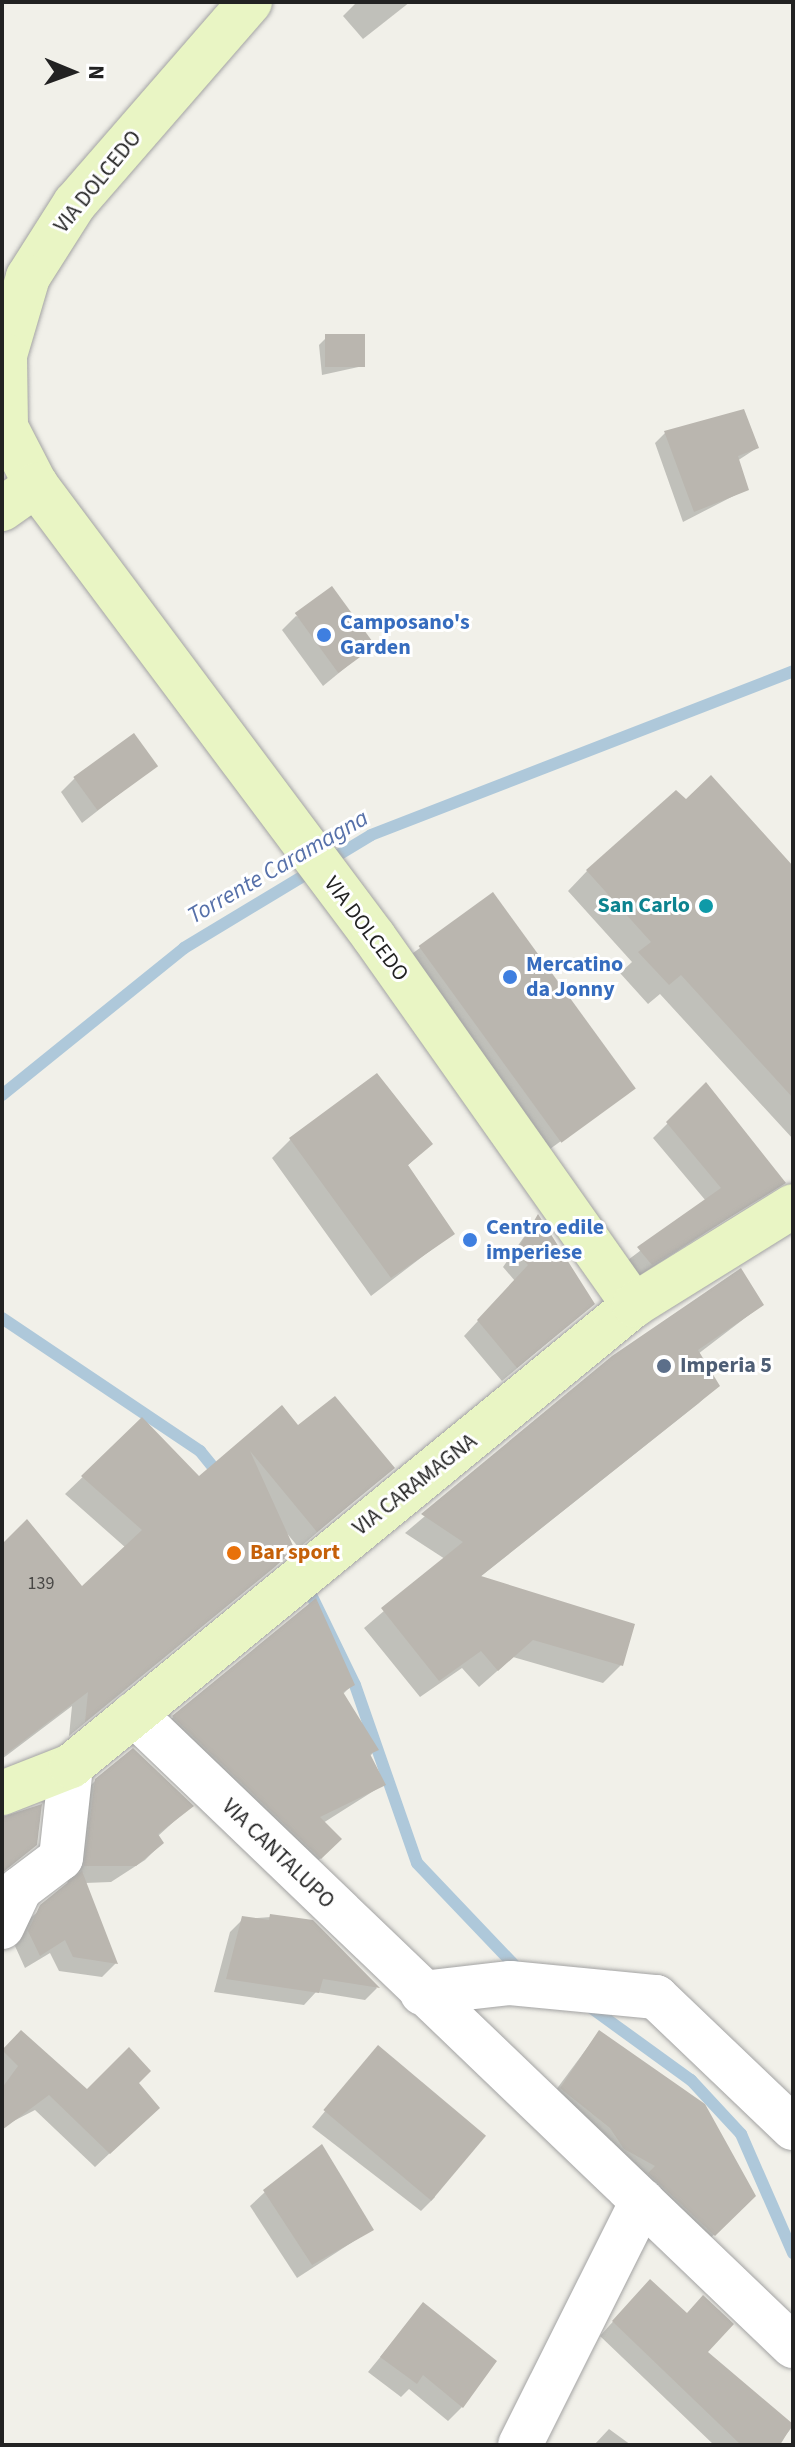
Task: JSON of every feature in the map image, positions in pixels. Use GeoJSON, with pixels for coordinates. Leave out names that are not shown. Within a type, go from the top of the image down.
{"type":"FeatureCollection","features":[{"type":"Feature","properties":{"kind":"street","name":"VIA DOLCEDO"},"geometry":{"type":"LineString","coordinates":[[250,2],[75,203],[28,277],[5,355],[6,427],[19,497],[374,937],[634,1305]]}},
{"type":"Feature","properties":{"kind":"street","name":"VIA CARAMAGNA"},"geometry":{"type":"LineString","coordinates":[[2,1793],[71,1766],[634,1305],[793,1206]]}},
{"type":"Feature","properties":{"kind":"street","name":"VIA CANTALUPO"},"geometry":{"type":"LineString","coordinates":[[134,1714],[793,2346]]}},
{"type":"Feature","properties":{"kind":"street"},"geometry":{"type":"LineString","coordinates":[[2,1927],[20,1889],[61,1858],[71,1766]]}},
{"type":"Feature","properties":{"kind":"street"},"geometry":{"type":"LineString","coordinates":[[422,1993],[510,1983],[615,1990],[656,1997],[793,2128]]}},
{"type":"Feature","properties":{"kind":"street"},"geometry":{"type":"LineString","coordinates":[[520,2445],[588,2295],[642,2201]]}},
{"type":"Feature","properties":{"kind":"building"},"geometry":{"type":"Polygon","coordinates":[[[325,334],[365,334],[365,367],[325,367],[325,334]]]}},
{"type":"Feature","properties":{"kind":"building"},"geometry":{"type":"Polygon","coordinates":[[[744,409],[759,448],[738,456],[749,490],[694,512],[664,431],[744,409]]]}},
{"type":"Feature","properties":{"kind":"building"},"geometry":{"type":"Polygon","coordinates":[[[332,586],[375,646],[338,673],[295,613],[332,586]]]}},
{"type":"Feature","properties":{"kind":"building"},"geometry":{"type":"Polygon","coordinates":[[[134,733],[158,766],[97,810],[73,777],[134,733]]]}},
{"type":"Feature","properties":{"kind":"building","name":"San Carlo"},"geometry":{"type":"Polygon","coordinates":[[[711,775],[793,866],[793,1098],[681,975],[669,985],[638,952],[651,942],[586,870],[676,790],[686,799],[711,775]]]}},
{"type":"Feature","properties":{"kind":"building"},"geometry":{"type":"Polygon","coordinates":[[[493,892],[636,1089],[561,1143],[419,946],[493,892]]]}},
{"type":"Feature","properties":{"kind":"building"},"geometry":{"type":"Polygon","coordinates":[[[377,1073],[433,1144],[408,1165],[455,1234],[391,1278],[289,1138],[377,1073]]]}},
{"type":"Feature","properties":{"kind":"building"},"geometry":{"type":"Polygon","coordinates":[[[706,1082],[786,1183],[652,1265],[637,1247],[721,1188],[666,1122],[706,1082]]]}},
{"type":"Feature","properties":{"kind":"building"},"geometry":{"type":"Polygon","coordinates":[[[538,1214],[595,1304],[517,1368],[477,1320],[528,1265],[516,1252],[538,1214]]]}},
{"type":"Feature","properties":{"kind":"building"},"geometry":{"type":"Polygon","coordinates":[[[741,1268],[764,1305],[698,1350],[720,1386],[481,1576],[635,1624],[623,1666],[533,1640],[498,1671],[481,1651],[439,1681],[381,1608],[463,1542],[421,1514],[612,1356],[741,1268]]]}},
{"type":"Feature","properties":{"kind":"building"},"geometry":{"type":"Polygon","coordinates":[[[335,1396],[395,1468],[317,1532],[250,1451],[295,1550],[85,1722],[88,1692],[2,1757],[2,1544],[27,1519],[82,1586],[142,1530],[81,1476],[142,1417],[199,1476],[282,1405],[298,1425],[335,1396]]]}},
{"type":"Feature","properties":{"kind":"building"},"geometry":{"type":"Polygon","coordinates":[[[316,1598],[355,1685],[343,1692],[379,1750],[370,1754],[386,1785],[320,1817],[342,1839],[321,1859],[172,1716],[316,1598]]]}},
{"type":"Feature","properties":{"kind":"building"},"geometry":{"type":"Polygon","coordinates":[[[133,1748],[194,1806],[158,1834],[164,1843],[136,1866],[84,1866],[95,1779],[133,1748]]]}},
{"type":"Feature","properties":{"kind":"building"},"geometry":{"type":"Polygon","coordinates":[[[42,1804],[37,1845],[2,1873],[2,1817],[42,1804]]]}},
{"type":"Feature","properties":{"kind":"building"},"geometry":{"type":"Polygon","coordinates":[[[82,1871],[118,1964],[73,1957],[65,1940],[40,1956],[28,1931],[40,1905],[82,1871]]]}},
{"type":"Feature","properties":{"kind":"building"},"geometry":{"type":"Polygon","coordinates":[[[270,1914],[313,1920],[380,1988],[323,1979],[319,1993],[226,1979],[242,1916],[269,1920],[270,1914]]]}},
{"type":"Feature","properties":{"kind":"building"},"geometry":{"type":"Polygon","coordinates":[[[21,2030],[87,2089],[129,2047],[151,2071],[139,2083],[160,2108],[110,2154],[49,2095],[2,2130],[2,2088],[18,2066],[2,2050],[21,2030]]]}},
{"type":"Feature","properties":{"kind":"building"},"geometry":{"type":"Polygon","coordinates":[[[599,2030],[705,2104],[756,2196],[715,2236],[648,2173],[655,2166],[624,2149],[610,2128],[560,2088],[599,2030]]]}},
{"type":"Feature","properties":{"kind":"building"},"geometry":{"type":"Polygon","coordinates":[[[378,2045],[486,2136],[431,2201],[323,2110],[378,2045]]]}},
{"type":"Feature","properties":{"kind":"building"},"geometry":{"type":"Polygon","coordinates":[[[322,2144],[374,2230],[312,2265],[263,2190],[322,2144]]]}},
{"type":"Feature","properties":{"kind":"building"},"geometry":{"type":"Polygon","coordinates":[[[650,2279],[687,2313],[703,2295],[734,2324],[708,2352],[793,2424],[780,2445],[741,2445],[612,2321],[650,2279]]]}},
{"type":"Feature","properties":{"kind":"building"},"geometry":{"type":"Polygon","coordinates":[[[423,2302],[497,2361],[463,2408],[423,2375],[417,2384],[380,2357],[423,2302]]]}},
{"type":"Feature","properties":{"kind":"waterway","name":"Torrente Caramagna"},"geometry":{"type":"LineString","coordinates":[[2,1095],[184,948],[371,835],[793,671]]}},
{"type":"Feature","properties":{"kind":"waterway"},"geometry":{"type":"LineString","coordinates":[[2,1318],[200,1451],[221,1477]]}},
{"type":"Feature","properties":{"kind":"waterway"},"geometry":{"type":"LineString","coordinates":[[305,1582],[355,1685],[417,1863],[517,1968]]}},
{"type":"Feature","properties":{"kind":"waterway"},"geometry":{"type":"LineString","coordinates":[[590,2007],[691,2080],[741,2134],[793,2253]]}},
{"type":"Feature","properties":{"kind":"place","name":"Camposano's Garden"},"geometry":{"type":"Point","coordinates":[324,635]}},
{"type":"Feature","properties":{"kind":"place","name":"San Carlo"},"geometry":{"type":"Point","coordinates":[706,906]}},
{"type":"Feature","properties":{"kind":"place","name":"Mercatino da Jonny"},"geometry":{"type":"Point","coordinates":[510,977]}},
{"type":"Feature","properties":{"kind":"place","name":"Centro edile imperiese"},"geometry":{"type":"Point","coordinates":[470,1240]}},
{"type":"Feature","properties":{"kind":"place","name":"Imperia 5"},"geometry":{"type":"Point","coordinates":[664,1366]}},
{"type":"Feature","properties":{"kind":"place","name":"Bar sport"},"geometry":{"type":"Point","coordinates":[234,1553]}}]}
